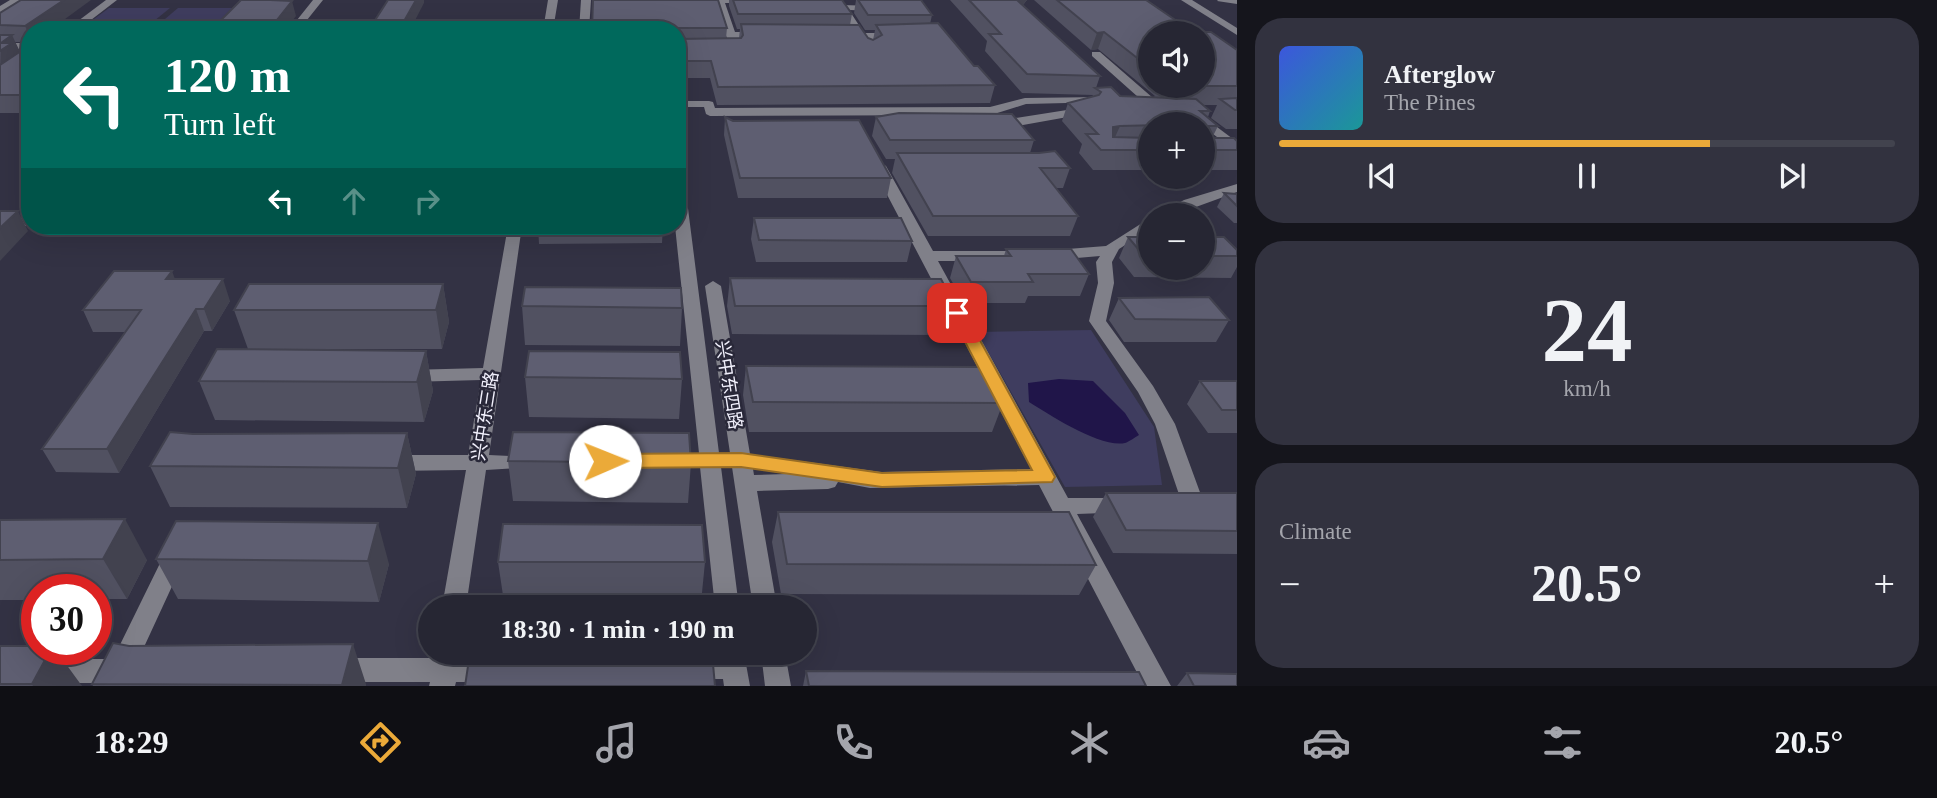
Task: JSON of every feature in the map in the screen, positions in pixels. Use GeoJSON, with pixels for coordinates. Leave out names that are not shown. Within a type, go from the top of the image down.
{"type":"FeatureCollection","features":[{"type":"Feature","properties":{"kind":"street"},"geometry":{"type":"LineString","coordinates":[[0,10],[16,0]]}},
{"type":"Feature","properties":{"kind":"street"},"geometry":{"type":"LineString","coordinates":[[83,21],[112,0]]}},
{"type":"Feature","properties":{"kind":"street"},"geometry":{"type":"LineString","coordinates":[[301,21],[318,0]]}},
{"type":"Feature","properties":{"kind":"street"},"geometry":{"type":"LineString","coordinates":[[550,21],[553,0]]}},
{"type":"Feature","properties":{"kind":"street"},"geometry":{"type":"LineString","coordinates":[[585,21],[586,0]]}},
{"type":"Feature","properties":{"kind":"street"},"geometry":{"type":"LineString","coordinates":[[724,50],[735,50],[720,0],[758,0]]}},
{"type":"Feature","properties":{"kind":"street"},"geometry":{"type":"LineString","coordinates":[[1186,0],[1237,32]]}},
{"type":"Feature","properties":{"kind":"street"},"geometry":{"type":"LineString","coordinates":[[1222,1],[1237,1]]}},
{"type":"Feature","properties":{"kind":"street"},"geometry":{"type":"LineString","coordinates":[[841,4],[884,8]]}},
{"type":"Feature","properties":{"kind":"street"},"geometry":{"type":"LineString","coordinates":[[841,4],[871,51]]}},
{"type":"Feature","properties":{"kind":"street"},"geometry":{"type":"LineString","coordinates":[[730,34],[770,35]]}},
{"type":"Feature","properties":{"kind":"street"},"geometry":{"type":"LineString","coordinates":[[835,36],[916,36]]}},
{"type":"Feature","properties":{"kind":"street"},"geometry":{"type":"LineString","coordinates":[[0,46],[21,46]]}},
{"type":"Feature","properties":{"kind":"street"},"geometry":{"type":"LineString","coordinates":[[686,104],[709,104],[710,112],[848,113],[991,111],[1025,101],[1149,100],[1096,54]]}},
{"type":"Feature","properties":{"kind":"street"},"geometry":{"type":"LineString","coordinates":[[988,125],[1014,125],[1068,111],[1109,111]]}},
{"type":"Feature","properties":{"kind":"street"},"geometry":{"type":"LineString","coordinates":[[1123,111],[1150,111]]}},
{"type":"Feature","properties":{"kind":"street"},"geometry":{"type":"LineString","coordinates":[[1178,111],[1214,111]]}},
{"type":"Feature","properties":{"kind":"street"},"geometry":{"type":"LineString","coordinates":[[1192,111],[1237,149]]}},
{"type":"Feature","properties":{"kind":"street"},"geometry":{"type":"LineString","coordinates":[[1215,151],[1237,149]]}},
{"type":"Feature","properties":{"kind":"street"},"geometry":{"type":"LineString","coordinates":[[881,162],[927,256],[1158,686]]}},
{"type":"Feature","properties":{"kind":"street"},"geometry":{"type":"LineString","coordinates":[[1189,203],[1237,188]]}},
{"type":"Feature","properties":{"kind":"street"},"geometry":{"type":"LineString","coordinates":[[0,222],[21,222]]}},
{"type":"Feature","properties":{"kind":"street"},"geometry":{"type":"LineString","coordinates":[[1138,231],[1111,250],[1104,262],[1106,283],[1097,321],[1146,390],[1205,506],[1168,506]]}},
{"type":"Feature","properties":{"kind":"street","name":"兴中东三路"},"geometry":{"type":"LineString","coordinates":[[456,595],[515,235]]}},
{"type":"Feature","properties":{"kind":"street"},"geometry":{"type":"LineString","coordinates":[[681,235],[692,373],[708,460],[725,595]]}},
{"type":"Feature","properties":{"kind":"street"},"geometry":{"type":"LineString","coordinates":[[927,256],[1042,256],[1111,250]]}},
{"type":"Feature","properties":{"kind":"street","name":"兴中东四路"},"geometry":{"type":"LineString","coordinates":[[713,286],[763,595]]}},
{"type":"Feature","properties":{"kind":"street"},"geometry":{"type":"LineString","coordinates":[[384,376],[492,374]]}},
{"type":"Feature","properties":{"kind":"street"},"geometry":{"type":"LineString","coordinates":[[640,461],[741,460],[882,480]]}},
{"type":"Feature","properties":{"kind":"street"},"geometry":{"type":"LineString","coordinates":[[370,463],[545,462]]}},
{"type":"Feature","properties":{"kind":"street"},"geometry":{"type":"LineString","coordinates":[[745,482],[1045,477]]}},
{"type":"Feature","properties":{"kind":"street"},"geometry":{"type":"LineString","coordinates":[[1061,506],[1141,506]]}},
{"type":"Feature","properties":{"kind":"street"},"geometry":{"type":"LineString","coordinates":[[0,671],[117,678],[184,536]]}},
{"type":"Feature","properties":{"kind":"street"},"geometry":{"type":"LineString","coordinates":[[775,665],[778,686]]}},
{"type":"Feature","properties":{"kind":"street"},"geometry":{"type":"LineString","coordinates":[[665,667],[735,668]]}},
{"type":"Feature","properties":{"kind":"street"},"geometry":{"type":"LineString","coordinates":[[320,670],[513,669]]}},
{"type":"Feature","properties":{"kind":"shaded area"},"geometry":{"type":"Polygon","coordinates":[[[109,8],[170,8],[154,21],[91,21],[109,8]]]}},
{"type":"Feature","properties":{"kind":"shaded area"},"geometry":{"type":"Polygon","coordinates":[[[178,8],[249,8],[236,21],[163,21],[178,8]]]}},
{"type":"Feature","properties":{"kind":"shaded area"},"geometry":{"type":"Polygon","coordinates":[[[1091,330],[1154,427],[1162,485],[1065,487],[977,332],[1091,330]]]}},
{"type":"Feature","properties":{"kind":"shaded area"},"geometry":{"type":"Polygon","coordinates":[[[1059,379],[1093,381],[1125,413],[1139,435],[1125,443],[1102,441],[1029,402],[1028,383],[1059,379]]]}},
{"type":"Feature","properties":{"kind":"building"},"geometry":{"type":"Polygon","coordinates":[[[21,0],[64,0],[32,21],[21,21],[21,26],[0,25],[0,13],[21,0]]]}},
{"type":"Feature","properties":{"kind":"building"},"geometry":{"type":"Polygon","coordinates":[[[241,0],[292,1],[276,21],[220,21],[241,0]]]}},
{"type":"Feature","properties":{"kind":"building"},"geometry":{"type":"Polygon","coordinates":[[[388,0],[416,0],[404,21],[374,21],[388,0]]]}},
{"type":"Feature","properties":{"kind":"building"},"geometry":{"type":"Polygon","coordinates":[[[593,0],[718,0],[727,28],[686,28],[686,21],[592,21],[593,0]]]}},
{"type":"Feature","properties":{"kind":"building"},"geometry":{"type":"Polygon","coordinates":[[[733,0],[842,0],[852,14],[738,14],[733,0]]]}},
{"type":"Feature","properties":{"kind":"building"},"geometry":{"type":"Polygon","coordinates":[[[858,0],[921,0],[932,15],[868,15],[858,0]]]}},
{"type":"Feature","properties":{"kind":"building"},"geometry":{"type":"Polygon","coordinates":[[[969,0],[1017,0],[1100,76],[1027,74],[989,34],[1001,34],[969,0]]]}},
{"type":"Feature","properties":{"kind":"building"},"geometry":{"type":"Polygon","coordinates":[[[1057,0],[1146,0],[1177,21],[1138,21],[1138,59],[1104,32],[1097,33],[1057,0]]]}},
{"type":"Feature","properties":{"kind":"building"},"geometry":{"type":"Polygon","coordinates":[[[938,23],[974,66],[978,66],[995,85],[718,87],[711,61],[686,61],[686,39],[741,38],[741,24],[859,25],[868,38],[873,40],[882,35],[876,25],[938,23]]]}},
{"type":"Feature","properties":{"kind":"building"},"geometry":{"type":"Polygon","coordinates":[[[0,35],[12,35],[1,43],[12,43],[0,51],[0,35]]]}},
{"type":"Feature","properties":{"kind":"building"},"geometry":{"type":"Polygon","coordinates":[[[1215,35],[1237,50],[1237,86],[1215,86],[1215,35]]]}},
{"type":"Feature","properties":{"kind":"building"},"geometry":{"type":"Polygon","coordinates":[[[21,51],[21,95],[0,95],[0,65],[21,51]]]}},
{"type":"Feature","properties":{"kind":"building"},"geometry":{"type":"Polygon","coordinates":[[[1111,87],[1120,96],[1138,98],[1196,99],[1210,111],[1138,112],[1138,126],[1113,127],[1113,137],[1138,138],[1138,150],[1101,150],[1086,134],[1098,134],[1068,103],[1099,95],[1101,92],[1095,88],[1111,87]]]}},
{"type":"Feature","properties":{"kind":"building"},"geometry":{"type":"Polygon","coordinates":[[[1237,98],[1237,110],[1220,99],[1237,98]]]}},
{"type":"Feature","properties":{"kind":"building"},"geometry":{"type":"Polygon","coordinates":[[[899,113],[1012,114],[1034,140],[890,140],[876,117],[899,113]]]}},
{"type":"Feature","properties":{"kind":"building"},"geometry":{"type":"Polygon","coordinates":[[[725,117],[733,121],[859,120],[891,178],[740,178],[725,117]]]}},
{"type":"Feature","properties":{"kind":"building"},"geometry":{"type":"Polygon","coordinates":[[[1215,138],[1234,138],[1237,141],[1237,150],[1215,150],[1215,138]]]}},
{"type":"Feature","properties":{"kind":"building"},"geometry":{"type":"Polygon","coordinates":[[[1055,151],[1070,168],[1040,168],[1078,216],[933,216],[897,153],[1039,153],[1055,151]]]}},
{"type":"Feature","properties":{"kind":"building"},"geometry":{"type":"Polygon","coordinates":[[[1224,193],[1237,194],[1237,206],[1224,193]]]}},
{"type":"Feature","properties":{"kind":"building"},"geometry":{"type":"Polygon","coordinates":[[[0,211],[18,211],[0,228],[0,211]]]}},
{"type":"Feature","properties":{"kind":"building"},"geometry":{"type":"Polygon","coordinates":[[[754,218],[901,218],[912,241],[759,240],[754,218]]]}},
{"type":"Feature","properties":{"kind":"building"},"geometry":{"type":"Polygon","coordinates":[[[1128,237],[1138,237],[1138,249],[1128,237]]]}},
{"type":"Feature","properties":{"kind":"building"},"geometry":{"type":"Polygon","coordinates":[[[1215,237],[1224,237],[1237,250],[1237,256],[1215,256],[1215,237]]]}},
{"type":"Feature","properties":{"kind":"building"},"geometry":{"type":"Polygon","coordinates":[[[1006,249],[1071,249],[1089,274],[1028,274],[1033,282],[971,282],[956,256],[1011,256],[1006,249]]]}},
{"type":"Feature","properties":{"kind":"building"},"geometry":{"type":"Polygon","coordinates":[[[114,271],[172,271],[166,279],[223,279],[204,309],[196,309],[107,449],[42,449],[141,310],[83,310],[114,271]]]}},
{"type":"Feature","properties":{"kind":"building"},"geometry":{"type":"Polygon","coordinates":[[[730,278],[941,279],[955,306],[735,306],[730,278]]]}},
{"type":"Feature","properties":{"kind":"building"},"geometry":{"type":"Polygon","coordinates":[[[249,284],[443,284],[436,310],[234,310],[249,284]]]}},
{"type":"Feature","properties":{"kind":"building"},"geometry":{"type":"Polygon","coordinates":[[[525,287],[681,288],[682,308],[522,306],[525,287]]]}},
{"type":"Feature","properties":{"kind":"building"},"geometry":{"type":"Polygon","coordinates":[[[1209,297],[1229,320],[1135,319],[1119,298],[1209,297]]]}},
{"type":"Feature","properties":{"kind":"building"},"geometry":{"type":"Polygon","coordinates":[[[217,349],[426,351],[417,382],[199,381],[217,349]]]}},
{"type":"Feature","properties":{"kind":"building"},"geometry":{"type":"Polygon","coordinates":[[[529,351],[680,352],[682,379],[525,377],[529,351]]]}},
{"type":"Feature","properties":{"kind":"building"},"geometry":{"type":"Polygon","coordinates":[[[746,366],[985,367],[1003,403],[753,402],[746,366]]]}},
{"type":"Feature","properties":{"kind":"building"},"geometry":{"type":"Polygon","coordinates":[[[1200,381],[1237,381],[1237,410],[1222,410],[1200,381]]]}},
{"type":"Feature","properties":{"kind":"building"},"geometry":{"type":"Polygon","coordinates":[[[170,432],[407,433],[398,468],[150,466],[170,432]]]}},
{"type":"Feature","properties":{"kind":"building"},"geometry":{"type":"Polygon","coordinates":[[[513,432],[689,433],[691,463],[508,461],[513,432]]]}},
{"type":"Feature","properties":{"kind":"building"},"geometry":{"type":"Polygon","coordinates":[[[1106,493],[1237,493],[1237,531],[1126,530],[1106,493]]]}},
{"type":"Feature","properties":{"kind":"building"},"geometry":{"type":"Polygon","coordinates":[[[778,512],[1069,512],[1096,565],[787,564],[778,512]]]}},
{"type":"Feature","properties":{"kind":"building"},"geometry":{"type":"Polygon","coordinates":[[[125,519],[103,559],[0,560],[0,520],[125,519]]]}},
{"type":"Feature","properties":{"kind":"building"},"geometry":{"type":"Polygon","coordinates":[[[176,521],[378,523],[368,561],[156,559],[176,521]]]}},
{"type":"Feature","properties":{"kind":"building"},"geometry":{"type":"Polygon","coordinates":[[[503,524],[702,525],[705,562],[498,562],[503,524]]]}},
{"type":"Feature","properties":{"kind":"building"},"geometry":{"type":"Polygon","coordinates":[[[353,644],[342,685],[92,684],[102,665],[112,665],[112,645],[353,644]]]}},
{"type":"Feature","properties":{"kind":"building"},"geometry":{"type":"Polygon","coordinates":[[[0,646],[21,646],[21,665],[42,665],[32,684],[0,684],[0,646]]]}},
{"type":"Feature","properties":{"kind":"building"},"geometry":{"type":"Polygon","coordinates":[[[468,665],[713,665],[715,686],[465,686],[468,665]]]}},
{"type":"Feature","properties":{"kind":"building"},"geometry":{"type":"Polygon","coordinates":[[[806,671],[1139,672],[1146,686],[809,686],[806,671]]]}},
{"type":"Feature","properties":{"kind":"building"},"geometry":{"type":"Polygon","coordinates":[[[1187,673],[1237,674],[1237,686],[1194,686],[1187,673]]]}},
{"type":"Feature","properties":{"kind":"route"},"geometry":{"type":"LineString","coordinates":[[605,461],[741,460],[882,480],[1045,477],[957,313]]}}]}
